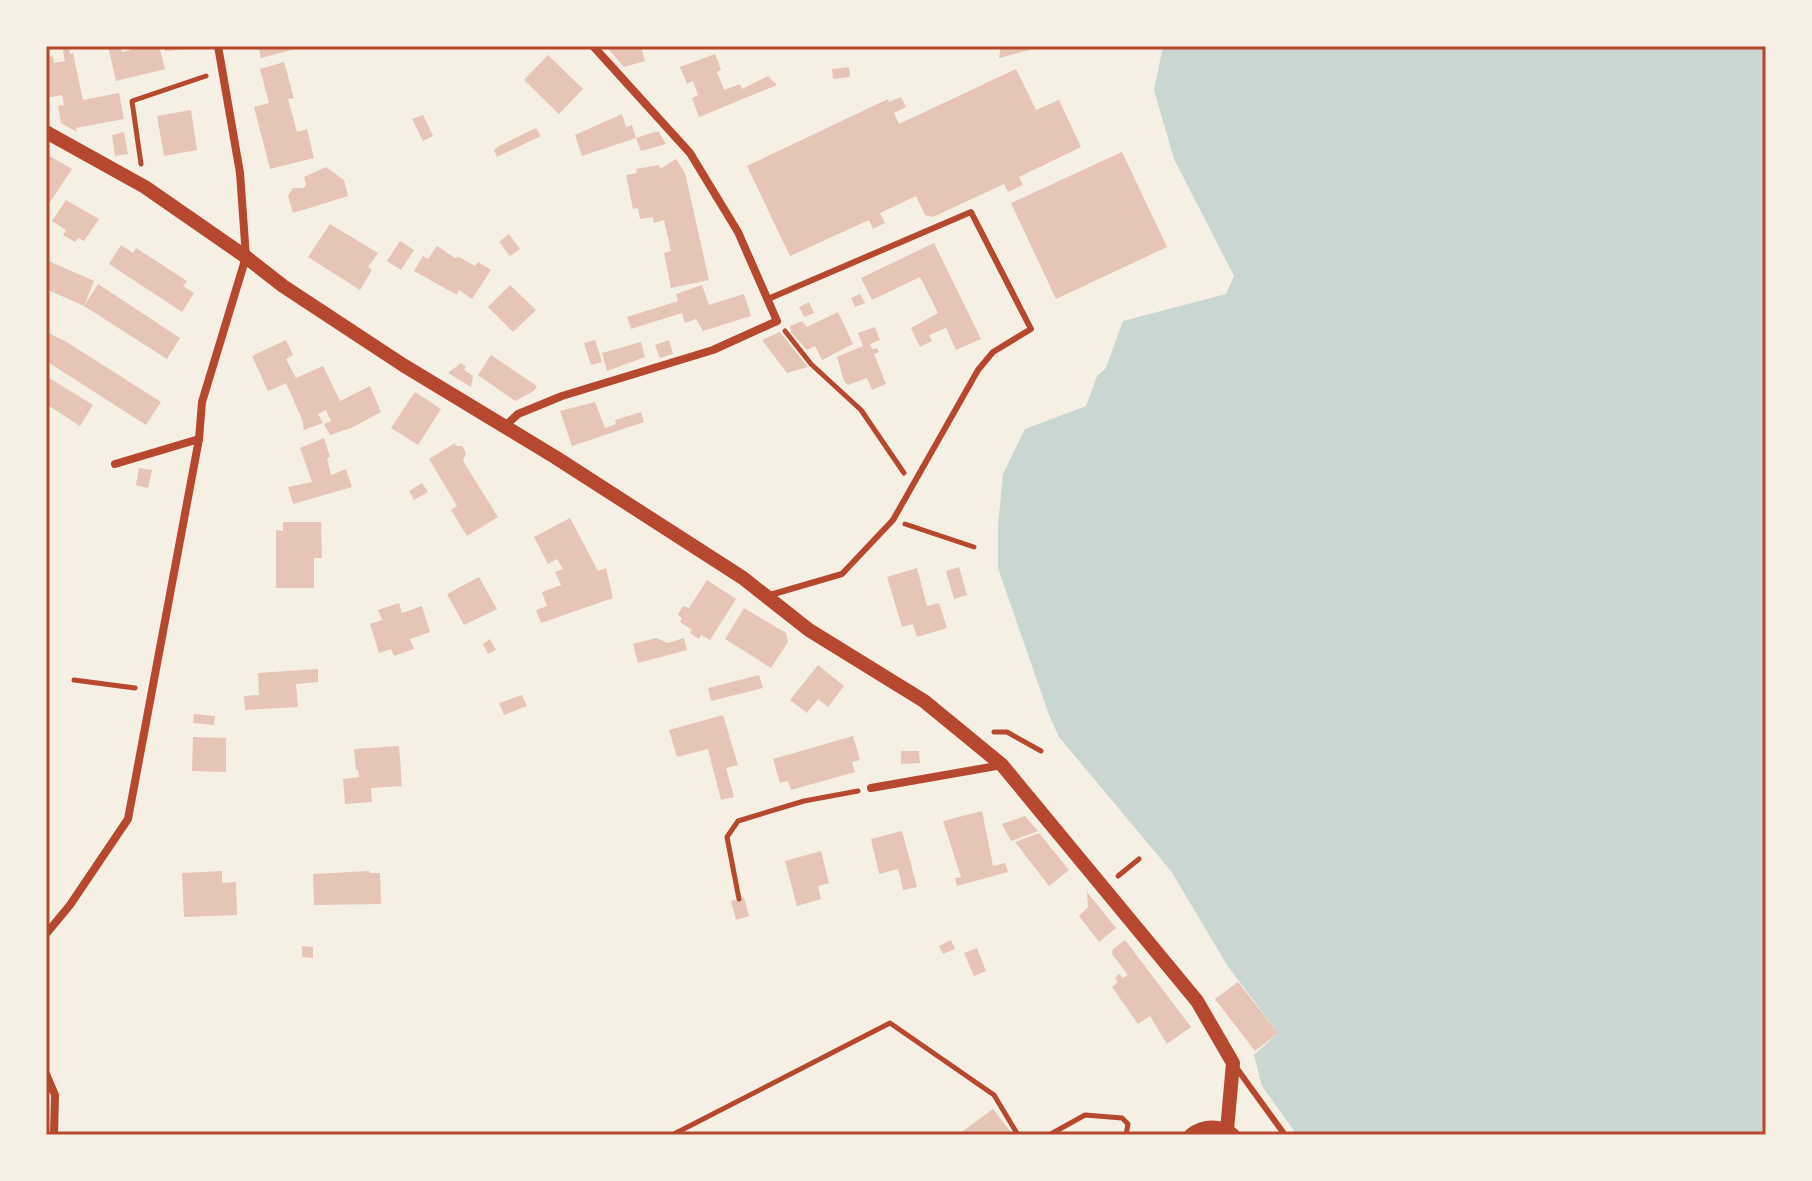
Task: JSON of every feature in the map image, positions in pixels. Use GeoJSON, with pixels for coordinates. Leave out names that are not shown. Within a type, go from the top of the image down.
{"type":"FeatureCollection","features":[{"type":"Feature","properties":{"kind":"street"},"geometry":{"type":"LineString","coordinates":[[46,934],[70,905],[128,819],[199,439],[202,402],[246,257],[240,173],[218,46]]}},
{"type":"Feature","properties":{"kind":"street"},"geometry":{"type":"LineString","coordinates":[[504,427],[518,414],[562,396],[713,350],[777,321],[738,232],[690,153],[593,46]]}},
{"type":"Feature","properties":{"kind":"street"},"geometry":{"type":"LineString","coordinates":[[46,132],[145,187],[283,286],[766,596],[809,630],[924,701],[1002,765],[1197,1001],[1233,1063],[1230,1132],[1206,1127],[1191,1135]]}},
{"type":"Feature","properties":{"kind":"street"},"geometry":{"type":"LineString","coordinates":[[115,464],[199,439]]}},
{"type":"Feature","properties":{"kind":"street"},"geometry":{"type":"LineString","coordinates":[[871,788],[1002,765]]}},
{"type":"Feature","properties":{"kind":"street"},"geometry":{"type":"LineString","coordinates":[[46,1074],[55,1095],[54,1135]]}},
{"type":"Feature","properties":{"kind":"lane"},"geometry":{"type":"LineString","coordinates":[[766,596],[842,574],[893,520],[978,370],[993,352],[1031,329],[971,212],[768,299]]}},
{"type":"Feature","properties":{"kind":"lane"},"geometry":{"type":"LineString","coordinates":[[1233,1063],[1285,1135]]}},
{"type":"Feature","properties":{"kind":"path"},"geometry":{"type":"LineString","coordinates":[[145,187],[132,101],[222,71]]}},
{"type":"Feature","properties":{"kind":"path"},"geometry":{"type":"LineString","coordinates":[[777,321],[811,364],[861,410],[913,487]]}},
{"type":"Feature","properties":{"kind":"path"},"geometry":{"type":"LineString","coordinates":[[893,520],[974,547]]}},
{"type":"Feature","properties":{"kind":"path"},"geometry":{"type":"LineString","coordinates":[[74,680],[152,690]]}},
{"type":"Feature","properties":{"kind":"path"},"geometry":{"type":"LineString","coordinates":[[739,899],[727,837],[738,821],[804,801],[871,788]]}},
{"type":"Feature","properties":{"kind":"path"},"geometry":{"type":"LineString","coordinates":[[1117,877],[1139,859]]}},
{"type":"Feature","properties":{"kind":"path"},"geometry":{"type":"LineString","coordinates":[[672,1135],[890,1023],[994,1095],[1018,1135]]}},
{"type":"Feature","properties":{"kind":"path"},"geometry":{"type":"LineString","coordinates":[[1049,1135],[1085,1115],[1122,1118],[1128,1124],[1126,1135]]}},
{"type":"Feature","properties":{"kind":"shaded area"},"geometry":{"type":"Polygon","coordinates":[[[1163,46],[1766,46],[1766,1135],[1297,1135],[1262,1086],[1254,1055],[1278,1033],[1227,965],[1171,871],[1059,737],[998,568],[1003,474],[1025,429],[1086,406],[1097,376],[1106,368],[1123,321],[1226,294],[1234,276],[1174,159],[1154,90],[1163,46]]]}},
{"type":"Feature","properties":{"kind":"building"},"geometry":{"type":"Polygon","coordinates":[[[62,46],[69,46],[70,54],[73,53],[83,100],[119,93],[124,119],[76,128],[77,132],[61,123],[58,106],[64,105],[62,95],[46,98],[46,57],[53,56],[54,63],[65,61],[62,46]]]}},
{"type":"Feature","properties":{"kind":"building"},"geometry":{"type":"Polygon","coordinates":[[[108,46],[120,46],[122,52],[131,50],[130,46],[159,46],[165,69],[116,81],[108,46]]]}},
{"type":"Feature","properties":{"kind":"building"},"geometry":{"type":"Polygon","coordinates":[[[165,46],[191,46],[191,49],[165,51],[165,46]]]}},
{"type":"Feature","properties":{"kind":"building"},"geometry":{"type":"Polygon","coordinates":[[[258,46],[303,46],[303,47],[261,58],[258,46]]]}},
{"type":"Feature","properties":{"kind":"building"},"geometry":{"type":"Polygon","coordinates":[[[606,46],[641,46],[645,61],[624,67],[606,46]]]}},
{"type":"Feature","properties":{"kind":"building"},"geometry":{"type":"Polygon","coordinates":[[[1001,46],[1033,46],[1033,49],[999,58],[1001,46]]]}},
{"type":"Feature","properties":{"kind":"building"},"geometry":{"type":"Polygon","coordinates":[[[715,54],[721,70],[717,72],[724,90],[740,84],[742,89],[768,76],[777,85],[699,117],[692,98],[698,95],[693,81],[687,84],[680,67],[715,54]]]}},
{"type":"Feature","properties":{"kind":"building"},"geometry":{"type":"Polygon","coordinates":[[[548,55],[583,89],[559,114],[524,80],[548,55]]]}},
{"type":"Feature","properties":{"kind":"building"},"geometry":{"type":"Polygon","coordinates":[[[284,62],[294,98],[288,99],[297,132],[307,129],[314,158],[270,169],[254,107],[269,103],[260,69],[284,62]]]}},
{"type":"Feature","properties":{"kind":"building"},"geometry":{"type":"Polygon","coordinates":[[[849,67],[850,77],[833,79],[832,69],[849,67]]]}},
{"type":"Feature","properties":{"kind":"building"},"geometry":{"type":"Polygon","coordinates":[[[1016,69],[1036,110],[1059,100],[1081,147],[1019,177],[1023,185],[1008,192],[1004,184],[933,217],[925,215],[916,196],[880,213],[885,223],[873,229],[869,220],[790,256],[747,166],[888,99],[889,102],[901,97],[906,107],[894,113],[899,124],[1016,69]]]}},
{"type":"Feature","properties":{"kind":"building"},"geometry":{"type":"Polygon","coordinates":[[[191,110],[197,150],[164,156],[157,116],[191,110]]]}},
{"type":"Feature","properties":{"kind":"building"},"geometry":{"type":"Polygon","coordinates":[[[622,114],[626,127],[632,125],[636,138],[582,156],[575,135],[622,114]]]}},
{"type":"Feature","properties":{"kind":"building"},"geometry":{"type":"Polygon","coordinates":[[[423,115],[433,136],[423,141],[412,119],[423,115]]]}},
{"type":"Feature","properties":{"kind":"building"},"geometry":{"type":"Polygon","coordinates":[[[536,128],[541,136],[497,157],[494,150],[499,146],[536,128]]]}},
{"type":"Feature","properties":{"kind":"building"},"geometry":{"type":"Polygon","coordinates":[[[658,131],[666,144],[641,151],[636,138],[658,131]]]}},
{"type":"Feature","properties":{"kind":"building"},"geometry":{"type":"Polygon","coordinates":[[[124,132],[128,154],[115,156],[112,135],[124,132]]]}},
{"type":"Feature","properties":{"kind":"building"},"geometry":{"type":"Polygon","coordinates":[[[1122,152],[1167,247],[1056,299],[1011,203],[1122,152]]]}},
{"type":"Feature","properties":{"kind":"building"},"geometry":{"type":"Polygon","coordinates":[[[46,154],[72,169],[48,205],[46,204],[46,154]]]}},
{"type":"Feature","properties":{"kind":"building"},"geometry":{"type":"Polygon","coordinates":[[[676,159],[685,173],[709,280],[671,288],[664,253],[671,251],[664,220],[654,223],[653,217],[640,219],[638,208],[633,209],[626,175],[637,173],[636,169],[659,165],[660,169],[676,159]]]}},
{"type":"Feature","properties":{"kind":"building"},"geometry":{"type":"Polygon","coordinates":[[[326,167],[344,180],[348,196],[293,213],[288,196],[293,188],[304,188],[304,177],[326,167]]]}},
{"type":"Feature","properties":{"kind":"building"},"geometry":{"type":"Polygon","coordinates":[[[66,200],[99,219],[84,241],[78,238],[75,242],[63,235],[66,230],[52,221],[66,200]]]}},
{"type":"Feature","properties":{"kind":"building"},"geometry":{"type":"Polygon","coordinates":[[[330,224],[378,253],[368,267],[372,270],[360,290],[308,257],[330,224]]]}},
{"type":"Feature","properties":{"kind":"building"},"geometry":{"type":"Polygon","coordinates":[[[509,234],[520,249],[510,256],[499,242],[509,234]]]}},
{"type":"Feature","properties":{"kind":"building"},"geometry":{"type":"Polygon","coordinates":[[[400,241],[414,250],[401,270],[387,261],[400,241]]]}},
{"type":"Feature","properties":{"kind":"building"},"geometry":{"type":"Polygon","coordinates":[[[934,243],[981,339],[956,350],[946,328],[929,335],[932,341],[920,347],[911,328],[938,313],[920,277],[872,300],[861,278],[934,243]]]}},
{"type":"Feature","properties":{"kind":"building"},"geometry":{"type":"Polygon","coordinates":[[[121,245],[133,253],[136,248],[187,281],[183,286],[194,293],[182,312],[109,264],[121,245]]]}},
{"type":"Feature","properties":{"kind":"building"},"geometry":{"type":"Polygon","coordinates":[[[437,246],[455,258],[459,257],[475,266],[478,262],[491,270],[472,299],[459,290],[457,295],[414,271],[423,256],[428,259],[437,246]]]}},
{"type":"Feature","properties":{"kind":"building"},"geometry":{"type":"Polygon","coordinates":[[[46,260],[94,281],[84,306],[46,289],[46,260]]]}},
{"type":"Feature","properties":{"kind":"building"},"geometry":{"type":"Polygon","coordinates":[[[98,284],[180,338],[167,359],[84,306],[98,284]]]}},
{"type":"Feature","properties":{"kind":"building"},"geometry":{"type":"Polygon","coordinates":[[[510,285],[536,310],[513,332],[488,307],[510,285]]]}},
{"type":"Feature","properties":{"kind":"building"},"geometry":{"type":"Polygon","coordinates":[[[702,285],[709,305],[744,294],[751,316],[703,331],[696,319],[685,323],[682,313],[631,329],[627,317],[678,301],[676,294],[702,285]]]}},
{"type":"Feature","properties":{"kind":"building"},"geometry":{"type":"Polygon","coordinates":[[[860,294],[865,303],[855,307],[851,298],[860,294]]]}},
{"type":"Feature","properties":{"kind":"building"},"geometry":{"type":"Polygon","coordinates":[[[809,302],[814,313],[804,317],[799,307],[809,302]]]}},
{"type":"Feature","properties":{"kind":"building"},"geometry":{"type":"Polygon","coordinates":[[[838,312],[853,344],[822,360],[815,346],[807,350],[791,332],[790,326],[802,321],[807,327],[838,312]]]}},
{"type":"Feature","properties":{"kind":"building"},"geometry":{"type":"Polygon","coordinates":[[[875,327],[880,340],[870,344],[872,349],[877,348],[879,352],[874,354],[886,384],[872,390],[867,378],[848,385],[837,357],[863,346],[858,333],[875,327]]]}},
{"type":"Feature","properties":{"kind":"building"},"geometry":{"type":"Polygon","coordinates":[[[46,332],[161,402],[146,425],[46,361],[46,332]]]}},
{"type":"Feature","properties":{"kind":"building"},"geometry":{"type":"Polygon","coordinates":[[[780,332],[808,367],[787,373],[762,340],[780,332]]]}},
{"type":"Feature","properties":{"kind":"building"},"geometry":{"type":"Polygon","coordinates":[[[286,340],[293,355],[286,359],[296,378],[323,366],[340,401],[370,386],[381,412],[330,435],[324,424],[331,421],[326,410],[318,414],[323,423],[304,430],[286,383],[268,391],[252,356],[286,340]]]}},
{"type":"Feature","properties":{"kind":"building"},"geometry":{"type":"Polygon","coordinates":[[[595,340],[602,362],[591,365],[584,343],[595,340]]]}},
{"type":"Feature","properties":{"kind":"building"},"geometry":{"type":"Polygon","coordinates":[[[669,340],[673,354],[660,358],[655,345],[669,340]]]}},
{"type":"Feature","properties":{"kind":"building"},"geometry":{"type":"Polygon","coordinates":[[[641,342],[645,357],[607,371],[602,353],[641,342]]]}},
{"type":"Feature","properties":{"kind":"building"},"geometry":{"type":"Polygon","coordinates":[[[491,355],[537,386],[534,391],[515,401],[478,375],[491,355]]]}},
{"type":"Feature","properties":{"kind":"building"},"geometry":{"type":"Polygon","coordinates":[[[461,363],[466,367],[464,370],[473,376],[471,387],[448,373],[461,363]]]}},
{"type":"Feature","properties":{"kind":"building"},"geometry":{"type":"Polygon","coordinates":[[[46,376],[93,405],[80,426],[46,404],[46,376]]]}},
{"type":"Feature","properties":{"kind":"building"},"geometry":{"type":"Polygon","coordinates":[[[415,392],[441,409],[418,445],[391,428],[415,392]]]}},
{"type":"Feature","properties":{"kind":"building"},"geometry":{"type":"Polygon","coordinates":[[[595,402],[605,428],[616,424],[615,420],[641,412],[644,422],[572,446],[560,411],[595,402]]]}},
{"type":"Feature","properties":{"kind":"building"},"geometry":{"type":"Polygon","coordinates":[[[324,438],[331,475],[346,469],[352,487],[293,504],[288,487],[312,482],[300,448],[324,438]]]}},
{"type":"Feature","properties":{"kind":"building"},"geometry":{"type":"Polygon","coordinates":[[[455,443],[462,446],[466,453],[463,461],[498,517],[467,536],[451,510],[457,506],[429,459],[455,443]]]}},
{"type":"Feature","properties":{"kind":"building"},"geometry":{"type":"Polygon","coordinates":[[[139,468],[152,470],[148,488],[136,485],[139,468]]]}},
{"type":"Feature","properties":{"kind":"building"},"geometry":{"type":"Polygon","coordinates":[[[422,483],[428,492],[414,500],[409,491],[422,483]]]}},
{"type":"Feature","properties":{"kind":"building"},"geometry":{"type":"Polygon","coordinates":[[[570,518],[598,571],[606,568],[613,598],[541,623],[536,610],[547,606],[542,592],[561,585],[555,572],[563,569],[557,559],[548,564],[534,537],[570,518]]]}},
{"type":"Feature","properties":{"kind":"building"},"geometry":{"type":"Polygon","coordinates":[[[283,522],[321,522],[322,558],[314,558],[314,588],[276,588],[276,530],[283,531],[283,522]]]}},
{"type":"Feature","properties":{"kind":"building"},"geometry":{"type":"Polygon","coordinates":[[[959,567],[967,595],[954,599],[946,571],[959,567]]]}},
{"type":"Feature","properties":{"kind":"building"},"geometry":{"type":"Polygon","coordinates":[[[917,568],[927,606],[939,603],[947,628],[917,637],[913,624],[902,627],[887,577],[917,568]]]}},
{"type":"Feature","properties":{"kind":"building"},"geometry":{"type":"Polygon","coordinates":[[[479,577],[497,609],[464,625],[447,594],[479,577]]]}},
{"type":"Feature","properties":{"kind":"building"},"geometry":{"type":"Polygon","coordinates":[[[707,580],[736,599],[710,640],[701,635],[699,639],[690,633],[692,630],[680,622],[682,619],[678,614],[683,606],[689,608],[707,580]]]}},
{"type":"Feature","properties":{"kind":"building"},"geometry":{"type":"Polygon","coordinates":[[[399,603],[402,613],[422,606],[430,632],[410,639],[414,649],[394,656],[391,649],[379,653],[370,624],[382,620],[378,610],[399,603]]]}},
{"type":"Feature","properties":{"kind":"building"},"geometry":{"type":"Polygon","coordinates":[[[744,608],[786,633],[788,642],[771,668],[725,639],[744,608]]]}},
{"type":"Feature","properties":{"kind":"building"},"geometry":{"type":"Polygon","coordinates":[[[656,638],[668,643],[684,638],[687,650],[638,663],[633,644],[656,638]]]}},
{"type":"Feature","properties":{"kind":"building"},"geometry":{"type":"Polygon","coordinates":[[[490,639],[496,650],[488,654],[483,644],[490,639]]]}},
{"type":"Feature","properties":{"kind":"building"},"geometry":{"type":"Polygon","coordinates":[[[818,665],[844,686],[828,707],[818,699],[807,713],[790,700],[818,665]]]}},
{"type":"Feature","properties":{"kind":"building"},"geometry":{"type":"Polygon","coordinates":[[[318,669],[318,682],[296,684],[298,707],[245,710],[244,696],[259,695],[258,673],[318,669]]]}},
{"type":"Feature","properties":{"kind":"building"},"geometry":{"type":"Polygon","coordinates":[[[759,675],[763,688],[711,701],[708,688],[759,675]]]}},
{"type":"Feature","properties":{"kind":"building"},"geometry":{"type":"Polygon","coordinates":[[[522,695],[527,706],[504,715],[499,703],[522,695]]]}},
{"type":"Feature","properties":{"kind":"building"},"geometry":{"type":"Polygon","coordinates":[[[194,714],[215,716],[214,725],[193,723],[194,714]]]}},
{"type":"Feature","properties":{"kind":"building"},"geometry":{"type":"Polygon","coordinates":[[[723,715],[738,765],[726,768],[734,797],[721,800],[708,749],[677,757],[669,730],[723,715]]]}},
{"type":"Feature","properties":{"kind":"building"},"geometry":{"type":"Polygon","coordinates":[[[853,736],[860,760],[852,762],[855,772],[791,790],[788,781],[780,783],[773,759],[853,736]]]}},
{"type":"Feature","properties":{"kind":"building"},"geometry":{"type":"Polygon","coordinates":[[[193,737],[226,738],[226,772],[192,771],[193,737]]]}},
{"type":"Feature","properties":{"kind":"building"},"geometry":{"type":"Polygon","coordinates":[[[399,746],[402,786],[371,788],[372,802],[345,804],[343,779],[359,777],[354,749],[399,746]]]}},
{"type":"Feature","properties":{"kind":"building"},"geometry":{"type":"Polygon","coordinates":[[[901,751],[919,751],[920,763],[901,764],[901,751]]]}},
{"type":"Feature","properties":{"kind":"building"},"geometry":{"type":"Polygon","coordinates":[[[982,811],[993,866],[1005,863],[1008,872],[957,886],[955,878],[961,877],[943,821],[982,811]]]}},
{"type":"Feature","properties":{"kind":"building"},"geometry":{"type":"Polygon","coordinates":[[[1025,816],[1038,831],[1011,841],[1002,824],[1025,816]]]}},
{"type":"Feature","properties":{"kind":"building"},"geometry":{"type":"Polygon","coordinates":[[[902,831],[917,887],[903,890],[898,869],[879,874],[871,839],[902,831]]]}},
{"type":"Feature","properties":{"kind":"building"},"geometry":{"type":"Polygon","coordinates":[[[1039,833],[1069,870],[1049,886],[1015,842],[1039,833]]]}},
{"type":"Feature","properties":{"kind":"building"},"geometry":{"type":"Polygon","coordinates":[[[821,851],[829,883],[818,886],[821,899],[797,906],[785,861],[821,851]]]}},
{"type":"Feature","properties":{"kind":"building"},"geometry":{"type":"Polygon","coordinates":[[[222,871],[222,883],[236,882],[237,915],[184,917],[182,873],[222,871]]]}},
{"type":"Feature","properties":{"kind":"building"},"geometry":{"type":"Polygon","coordinates":[[[380,873],[381,904],[314,905],[313,874],[380,873]]]}},
{"type":"Feature","properties":{"kind":"building"},"geometry":{"type":"Polygon","coordinates":[[[1087,892],[1116,928],[1099,942],[1079,916],[1088,907],[1087,892]]]}},
{"type":"Feature","properties":{"kind":"building"},"geometry":{"type":"Polygon","coordinates":[[[744,898],[749,916],[736,920],[731,901],[744,898]]]}},
{"type":"Feature","properties":{"kind":"building"},"geometry":{"type":"Polygon","coordinates":[[[951,940],[955,949],[943,954],[939,946],[951,940]]]}},
{"type":"Feature","properties":{"kind":"building"},"geometry":{"type":"Polygon","coordinates":[[[1125,940],[1191,1027],[1167,1044],[1150,1016],[1138,1024],[1112,987],[1118,982],[1115,978],[1119,974],[1123,978],[1128,975],[1112,954],[1113,949],[1125,940]]]}},
{"type":"Feature","properties":{"kind":"building"},"geometry":{"type":"Polygon","coordinates":[[[302,946],[313,947],[313,958],[302,957],[302,946]]]}},
{"type":"Feature","properties":{"kind":"building"},"geometry":{"type":"Polygon","coordinates":[[[977,948],[986,971],[974,976],[964,953],[977,948]]]}},
{"type":"Feature","properties":{"kind":"building"},"geometry":{"type":"Polygon","coordinates":[[[1238,982],[1278,1033],[1255,1051],[1215,999],[1238,982]]]}},
{"type":"Feature","properties":{"kind":"building"},"geometry":{"type":"Polygon","coordinates":[[[993,1109],[1013,1135],[966,1135],[963,1131],[993,1109]]]}}]}
